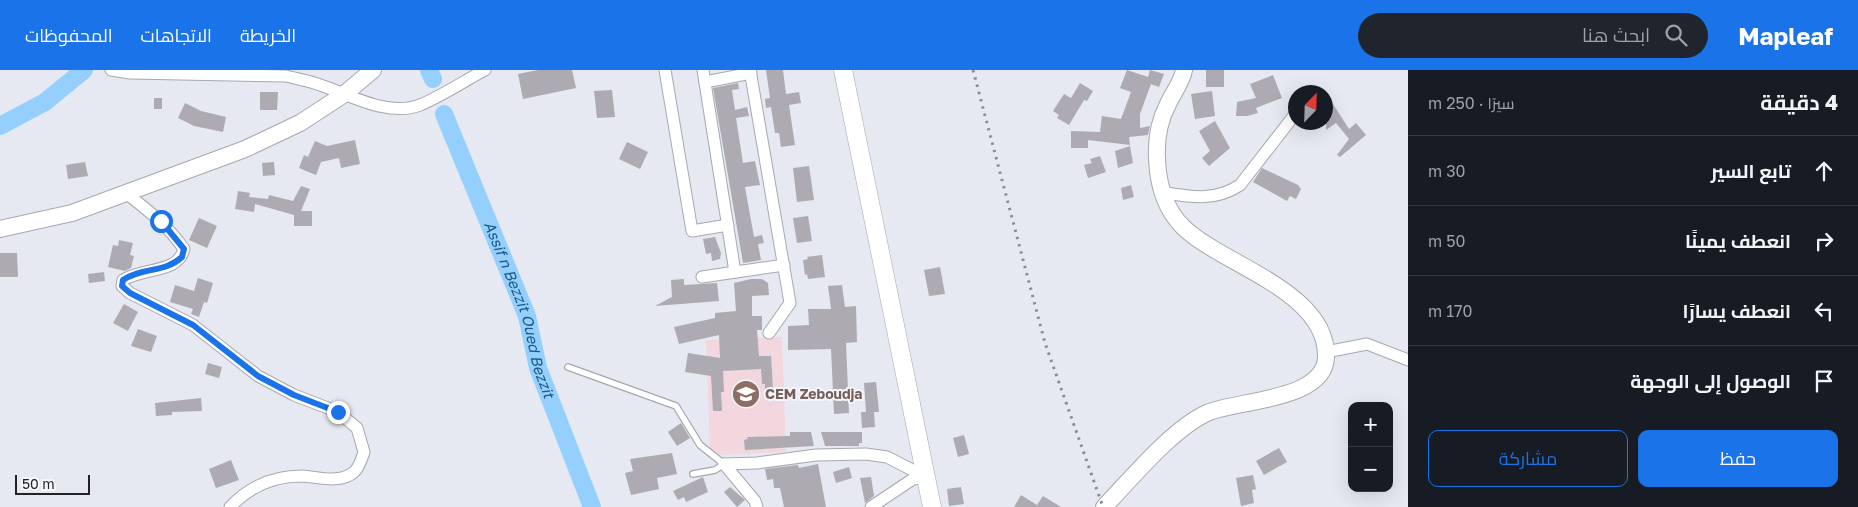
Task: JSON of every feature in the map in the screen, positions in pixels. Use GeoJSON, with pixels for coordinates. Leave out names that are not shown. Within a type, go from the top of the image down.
{"type":"FeatureCollection","features":[{"type":"Feature","properties":{"kind":"main road"},"geometry":{"type":"LineString","coordinates":[[0,229],[72,214],[205,166],[283,133],[343,95],[373,70]]}},
{"type":"Feature","properties":{"kind":"main road"},"geometry":{"type":"LineString","coordinates":[[843,70],[932,507]]}},
{"type":"Feature","properties":{"kind":"main road"},"geometry":{"type":"LineString","coordinates":[[1104,507],[1184,427],[1208,413],[1282,396],[1311,383],[1326,362],[1325,342],[1304,307],[1281,288],[1209,246],[1183,227],[1161,192],[1157,158],[1158,129],[1184,70]]}},
{"type":"Feature","properties":{"kind":"street"},"geometry":{"type":"LineString","coordinates":[[111,70],[130,73],[286,76],[308,81],[343,95],[390,107],[419,106],[485,70]]}},
{"type":"Feature","properties":{"kind":"street"},"geometry":{"type":"LineString","coordinates":[[665,70],[692,231],[728,225]]}},
{"type":"Feature","properties":{"kind":"street"},"geometry":{"type":"LineString","coordinates":[[735,272],[704,76],[751,72],[790,303],[769,333]]}},
{"type":"Feature","properties":{"kind":"street"},"geometry":{"type":"LineString","coordinates":[[1161,192],[1202,198],[1229,192],[1240,185],[1288,123]]}},
{"type":"Feature","properties":{"kind":"street"},"geometry":{"type":"LineString","coordinates":[[127,194],[161,221],[184,249],[182,257],[175,264],[166,268],[136,272],[123,280],[122,286],[130,293],[193,325],[258,376],[294,395],[338,412],[357,428],[364,452],[356,472],[341,479],[300,476],[270,480],[242,495],[230,507]]}},
{"type":"Feature","properties":{"kind":"street"},"geometry":{"type":"LineString","coordinates":[[702,277],[784,265]]}},
{"type":"Feature","properties":{"kind":"street"},"geometry":{"type":"LineString","coordinates":[[1326,352],[1367,344],[1408,360]]}},
{"type":"Feature","properties":{"kind":"street"},"geometry":{"type":"LineString","coordinates":[[724,464],[757,463],[816,455],[866,454],[887,457],[926,478]]}},
{"type":"Feature","properties":{"kind":"street"},"geometry":{"type":"LineString","coordinates":[[724,464],[755,501],[757,507]]}},
{"type":"Feature","properties":{"kind":"street"},"geometry":{"type":"LineString","coordinates":[[871,507],[913,479],[926,478]]}},
{"type":"Feature","properties":{"kind":"lane"},"geometry":{"type":"LineString","coordinates":[[568,367],[676,406],[700,445],[708,454],[724,464],[715,470],[693,474]]}},
{"type":"Feature","properties":{"kind":"shaded area","name":"CEM Zeboudja"},"geometry":{"type":"Polygon","coordinates":[[[782,337],[786,452],[721,455],[713,451],[710,448],[706,340],[782,337]]]}},
{"type":"Feature","properties":{"kind":"building"},"geometry":{"type":"Polygon","coordinates":[[[538,70],[572,70],[576,88],[523,99],[518,74],[538,70]]]}},
{"type":"Feature","properties":{"kind":"building"},"geometry":{"type":"Polygon","coordinates":[[[766,70],[783,70],[786,94],[799,92],[801,103],[789,105],[795,145],[781,147],[779,133],[775,133],[771,107],[766,108],[765,99],[770,98],[766,70]]]}},
{"type":"Feature","properties":{"kind":"building"},"geometry":{"type":"Polygon","coordinates":[[[1127,70],[1148,77],[1150,70],[1164,74],[1159,87],[1151,84],[1140,114],[1140,128],[1150,126],[1148,135],[1129,137],[1130,145],[1088,140],[1088,148],[1071,148],[1071,131],[1100,132],[1102,116],[1121,119],[1131,92],[1120,88],[1127,70]]]}},
{"type":"Feature","properties":{"kind":"building"},"geometry":{"type":"Polygon","coordinates":[[[1206,70],[1224,70],[1224,87],[1206,87],[1206,70]]]}},
{"type":"Feature","properties":{"kind":"building"},"geometry":{"type":"Polygon","coordinates":[[[1273,75],[1282,98],[1256,108],[1258,113],[1236,116],[1237,102],[1256,98],[1250,84],[1273,75]]]}},
{"type":"Feature","properties":{"kind":"building"},"geometry":{"type":"Polygon","coordinates":[[[738,83],[739,89],[732,90],[735,110],[747,107],[749,116],[736,118],[743,163],[755,161],[760,185],[745,187],[754,237],[762,235],[764,243],[758,244],[761,260],[743,263],[713,88],[738,83]]]}},
{"type":"Feature","properties":{"kind":"building"},"geometry":{"type":"Polygon","coordinates":[[[1080,83],[1093,91],[1087,101],[1084,100],[1069,125],[1057,118],[1059,115],[1053,111],[1064,94],[1071,98],[1080,83]]]}},
{"type":"Feature","properties":{"kind":"building"},"geometry":{"type":"Polygon","coordinates":[[[612,90],[615,117],[597,118],[594,91],[612,90]]]}},
{"type":"Feature","properties":{"kind":"building"},"geometry":{"type":"Polygon","coordinates":[[[1212,91],[1215,116],[1195,119],[1191,94],[1212,91]]]}},
{"type":"Feature","properties":{"kind":"building"},"geometry":{"type":"Polygon","coordinates":[[[260,92],[278,92],[277,110],[260,110],[260,92]]]}},
{"type":"Feature","properties":{"kind":"building"},"geometry":{"type":"Polygon","coordinates":[[[154,98],[162,98],[162,109],[154,109],[154,98]]]}},
{"type":"Feature","properties":{"kind":"building"},"geometry":{"type":"Polygon","coordinates":[[[185,103],[201,111],[226,117],[223,132],[194,126],[178,118],[185,103]]]}},
{"type":"Feature","properties":{"kind":"building"},"geometry":{"type":"Polygon","coordinates":[[[1333,104],[1349,129],[1356,123],[1366,135],[1340,157],[1337,155],[1349,139],[1336,123],[1333,125],[1333,104]]]}},
{"type":"Feature","properties":{"kind":"building"},"geometry":{"type":"Polygon","coordinates":[[[1215,121],[1230,148],[1209,166],[1202,158],[1210,151],[1199,131],[1215,121]]]}},
{"type":"Feature","properties":{"kind":"building"},"geometry":{"type":"Polygon","coordinates":[[[355,140],[360,164],[341,168],[339,158],[321,162],[316,175],[299,168],[304,155],[308,157],[315,141],[327,146],[355,140]]]}},
{"type":"Feature","properties":{"kind":"building"},"geometry":{"type":"Polygon","coordinates":[[[627,142],[648,152],[640,169],[619,159],[627,142]]]}},
{"type":"Feature","properties":{"kind":"building"},"geometry":{"type":"Polygon","coordinates":[[[1130,146],[1133,163],[1118,168],[1115,151],[1130,146]]]}},
{"type":"Feature","properties":{"kind":"building"},"geometry":{"type":"Polygon","coordinates":[[[1100,156],[1106,172],[1088,178],[1084,165],[1092,163],[1090,159],[1100,156]]]}},
{"type":"Feature","properties":{"kind":"building"},"geometry":{"type":"Polygon","coordinates":[[[85,162],[88,176],[68,179],[66,165],[85,162]]]}},
{"type":"Feature","properties":{"kind":"building"},"geometry":{"type":"Polygon","coordinates":[[[274,162],[275,175],[263,176],[262,163],[274,162]]]}},
{"type":"Feature","properties":{"kind":"building"},"geometry":{"type":"Polygon","coordinates":[[[809,166],[814,200],[797,202],[793,168],[809,166]]]}},
{"type":"Feature","properties":{"kind":"building"},"geometry":{"type":"Polygon","coordinates":[[[1262,168],[1298,185],[1301,189],[1296,199],[1290,196],[1287,201],[1253,182],[1262,168]]]}},
{"type":"Feature","properties":{"kind":"building"},"geometry":{"type":"Polygon","coordinates":[[[1131,185],[1134,197],[1123,200],[1121,188],[1131,185]]]}},
{"type":"Feature","properties":{"kind":"building"},"geometry":{"type":"Polygon","coordinates":[[[301,186],[310,189],[301,211],[312,211],[312,226],[294,226],[294,215],[255,204],[254,212],[235,209],[238,191],[250,193],[249,197],[268,199],[269,195],[293,201],[301,186]]]}},
{"type":"Feature","properties":{"kind":"building"},"geometry":{"type":"Polygon","coordinates":[[[808,216],[812,241],[797,243],[793,218],[808,216]]]}},
{"type":"Feature","properties":{"kind":"building"},"geometry":{"type":"Polygon","coordinates":[[[199,218],[217,226],[207,248],[189,240],[199,218]]]}},
{"type":"Feature","properties":{"kind":"building"},"geometry":{"type":"Polygon","coordinates":[[[715,237],[721,253],[720,259],[712,261],[711,253],[706,254],[703,239],[715,237]]]}},
{"type":"Feature","properties":{"kind":"building"},"geometry":{"type":"Polygon","coordinates":[[[119,240],[133,243],[130,255],[134,256],[131,268],[125,271],[108,267],[113,245],[118,246],[119,240]]]}},
{"type":"Feature","properties":{"kind":"building"},"geometry":{"type":"Polygon","coordinates":[[[0,253],[17,253],[18,277],[0,277],[0,253]]]}},
{"type":"Feature","properties":{"kind":"building"},"geometry":{"type":"Polygon","coordinates":[[[822,255],[825,277],[808,279],[807,274],[805,275],[803,260],[808,259],[807,257],[822,255]]]}},
{"type":"Feature","properties":{"kind":"building"},"geometry":{"type":"Polygon","coordinates":[[[940,267],[945,294],[929,296],[924,270],[940,267]]]}},
{"type":"Feature","properties":{"kind":"building"},"geometry":{"type":"Polygon","coordinates":[[[104,272],[105,281],[89,283],[88,274],[104,272]]]}},
{"type":"Feature","properties":{"kind":"building"},"geometry":{"type":"Polygon","coordinates":[[[198,278],[213,283],[207,303],[204,302],[199,317],[191,314],[193,309],[170,302],[175,285],[194,291],[198,278]]]}},
{"type":"Feature","properties":{"kind":"building"},"geometry":{"type":"Polygon","coordinates":[[[684,279],[684,285],[717,283],[719,301],[655,306],[672,297],[671,280],[684,279]]]}},
{"type":"Feature","properties":{"kind":"building"},"geometry":{"type":"Polygon","coordinates":[[[751,279],[762,279],[768,283],[769,295],[752,296],[752,316],[762,316],[762,330],[757,330],[759,356],[771,356],[773,389],[765,390],[765,384],[762,384],[761,369],[723,371],[724,392],[721,392],[722,411],[713,411],[711,376],[685,372],[688,353],[720,358],[719,335],[679,344],[674,327],[715,318],[715,313],[736,311],[734,283],[751,279]]]}},
{"type":"Feature","properties":{"kind":"building"},"geometry":{"type":"Polygon","coordinates":[[[842,285],[845,307],[856,306],[857,342],[846,343],[849,413],[834,414],[831,349],[788,350],[788,326],[809,325],[808,309],[831,309],[828,286],[842,285]]]}},
{"type":"Feature","properties":{"kind":"building"},"geometry":{"type":"Polygon","coordinates":[[[124,304],[138,312],[128,331],[113,323],[124,304]]]}},
{"type":"Feature","properties":{"kind":"building"},"geometry":{"type":"Polygon","coordinates":[[[138,329],[157,336],[151,352],[131,346],[138,329]]]}},
{"type":"Feature","properties":{"kind":"building"},"geometry":{"type":"Polygon","coordinates":[[[208,363],[222,367],[219,378],[205,374],[208,363]]]}},
{"type":"Feature","properties":{"kind":"building"},"geometry":{"type":"Polygon","coordinates":[[[876,382],[879,412],[874,412],[875,427],[862,428],[861,412],[866,412],[864,383],[876,382]]]}},
{"type":"Feature","properties":{"kind":"building"},"geometry":{"type":"Polygon","coordinates":[[[201,398],[202,411],[172,412],[172,415],[156,416],[155,403],[201,398]]]}},
{"type":"Feature","properties":{"kind":"building"},"geometry":{"type":"Polygon","coordinates":[[[681,423],[690,438],[677,446],[668,432],[681,423]]]}},
{"type":"Feature","properties":{"kind":"building"},"geometry":{"type":"Polygon","coordinates":[[[790,432],[811,432],[814,446],[745,450],[744,440],[748,439],[747,437],[790,436],[790,432]]]}},
{"type":"Feature","properties":{"kind":"building"},"geometry":{"type":"Polygon","coordinates":[[[821,432],[862,432],[862,443],[859,443],[859,446],[825,446],[821,432]]]}},
{"type":"Feature","properties":{"kind":"building"},"geometry":{"type":"Polygon","coordinates":[[[964,435],[969,454],[958,457],[953,438],[964,435]]]}},
{"type":"Feature","properties":{"kind":"building"},"geometry":{"type":"Polygon","coordinates":[[[1279,448],[1287,462],[1264,475],[1256,461],[1279,448]]]}},
{"type":"Feature","properties":{"kind":"building"},"geometry":{"type":"Polygon","coordinates":[[[672,453],[677,474],[657,478],[659,489],[631,495],[625,473],[633,471],[630,459],[672,453]]]}},
{"type":"Feature","properties":{"kind":"building"},"geometry":{"type":"Polygon","coordinates":[[[231,460],[239,480],[216,488],[209,469],[231,460]]]}},
{"type":"Feature","properties":{"kind":"building"},"geometry":{"type":"Polygon","coordinates":[[[818,464],[826,507],[784,507],[780,488],[774,488],[773,479],[767,480],[765,469],[798,465],[799,468],[818,464]]]}},
{"type":"Feature","properties":{"kind":"building"},"geometry":{"type":"Polygon","coordinates":[[[849,467],[852,478],[836,483],[833,472],[849,467]]]}},
{"type":"Feature","properties":{"kind":"building"},"geometry":{"type":"Polygon","coordinates":[[[1253,475],[1256,489],[1252,490],[1254,503],[1241,506],[1236,478],[1253,475]]]}},
{"type":"Feature","properties":{"kind":"building"},"geometry":{"type":"Polygon","coordinates":[[[703,477],[708,492],[686,502],[684,497],[678,500],[673,491],[703,477]]]}},
{"type":"Feature","properties":{"kind":"building"},"geometry":{"type":"Polygon","coordinates":[[[871,477],[874,496],[865,503],[860,478],[871,477]]]}},
{"type":"Feature","properties":{"kind":"building"},"geometry":{"type":"Polygon","coordinates":[[[730,487],[745,500],[737,507],[724,492],[730,487]]]}},
{"type":"Feature","properties":{"kind":"building"},"geometry":{"type":"Polygon","coordinates":[[[961,487],[964,504],[949,506],[947,489],[961,487]]]}},
{"type":"Feature","properties":{"kind":"building"},"geometry":{"type":"Polygon","coordinates":[[[1021,495],[1037,505],[1043,496],[1061,507],[1014,507],[1021,495]]]}},
{"type":"Feature","properties":{"kind":"waterway"},"geometry":{"type":"LineString","coordinates":[[0,126],[45,102],[84,70]]}},
{"type":"Feature","properties":{"kind":"waterway"},"geometry":{"type":"LineString","coordinates":[[429,70],[433,79]]}},
{"type":"Feature","properties":{"kind":"waterway","name":"Assif n Bezzit Oued Bezzit"},"geometry":{"type":"LineString","coordinates":[[444,114],[527,316],[538,368],[592,507]]}},
{"type":"Feature","properties":{"kind":"railway"},"geometry":{"type":"LineString","coordinates":[[973,70],[1045,343],[1103,507]]}},
{"type":"Feature","properties":{"kind":"place","name":"CEM Zeboudja"},"geometry":{"type":"Point","coordinates":[746,394]}},
{"type":"Feature","properties":{"kind":"route"},"geometry":{"type":"LineString","coordinates":[[161,221],[173,233],[184,249],[182,257],[175,264],[166,268],[136,272],[123,280],[122,286],[130,293],[175,314],[193,325],[258,376],[294,395],[338,412]]}}]}
